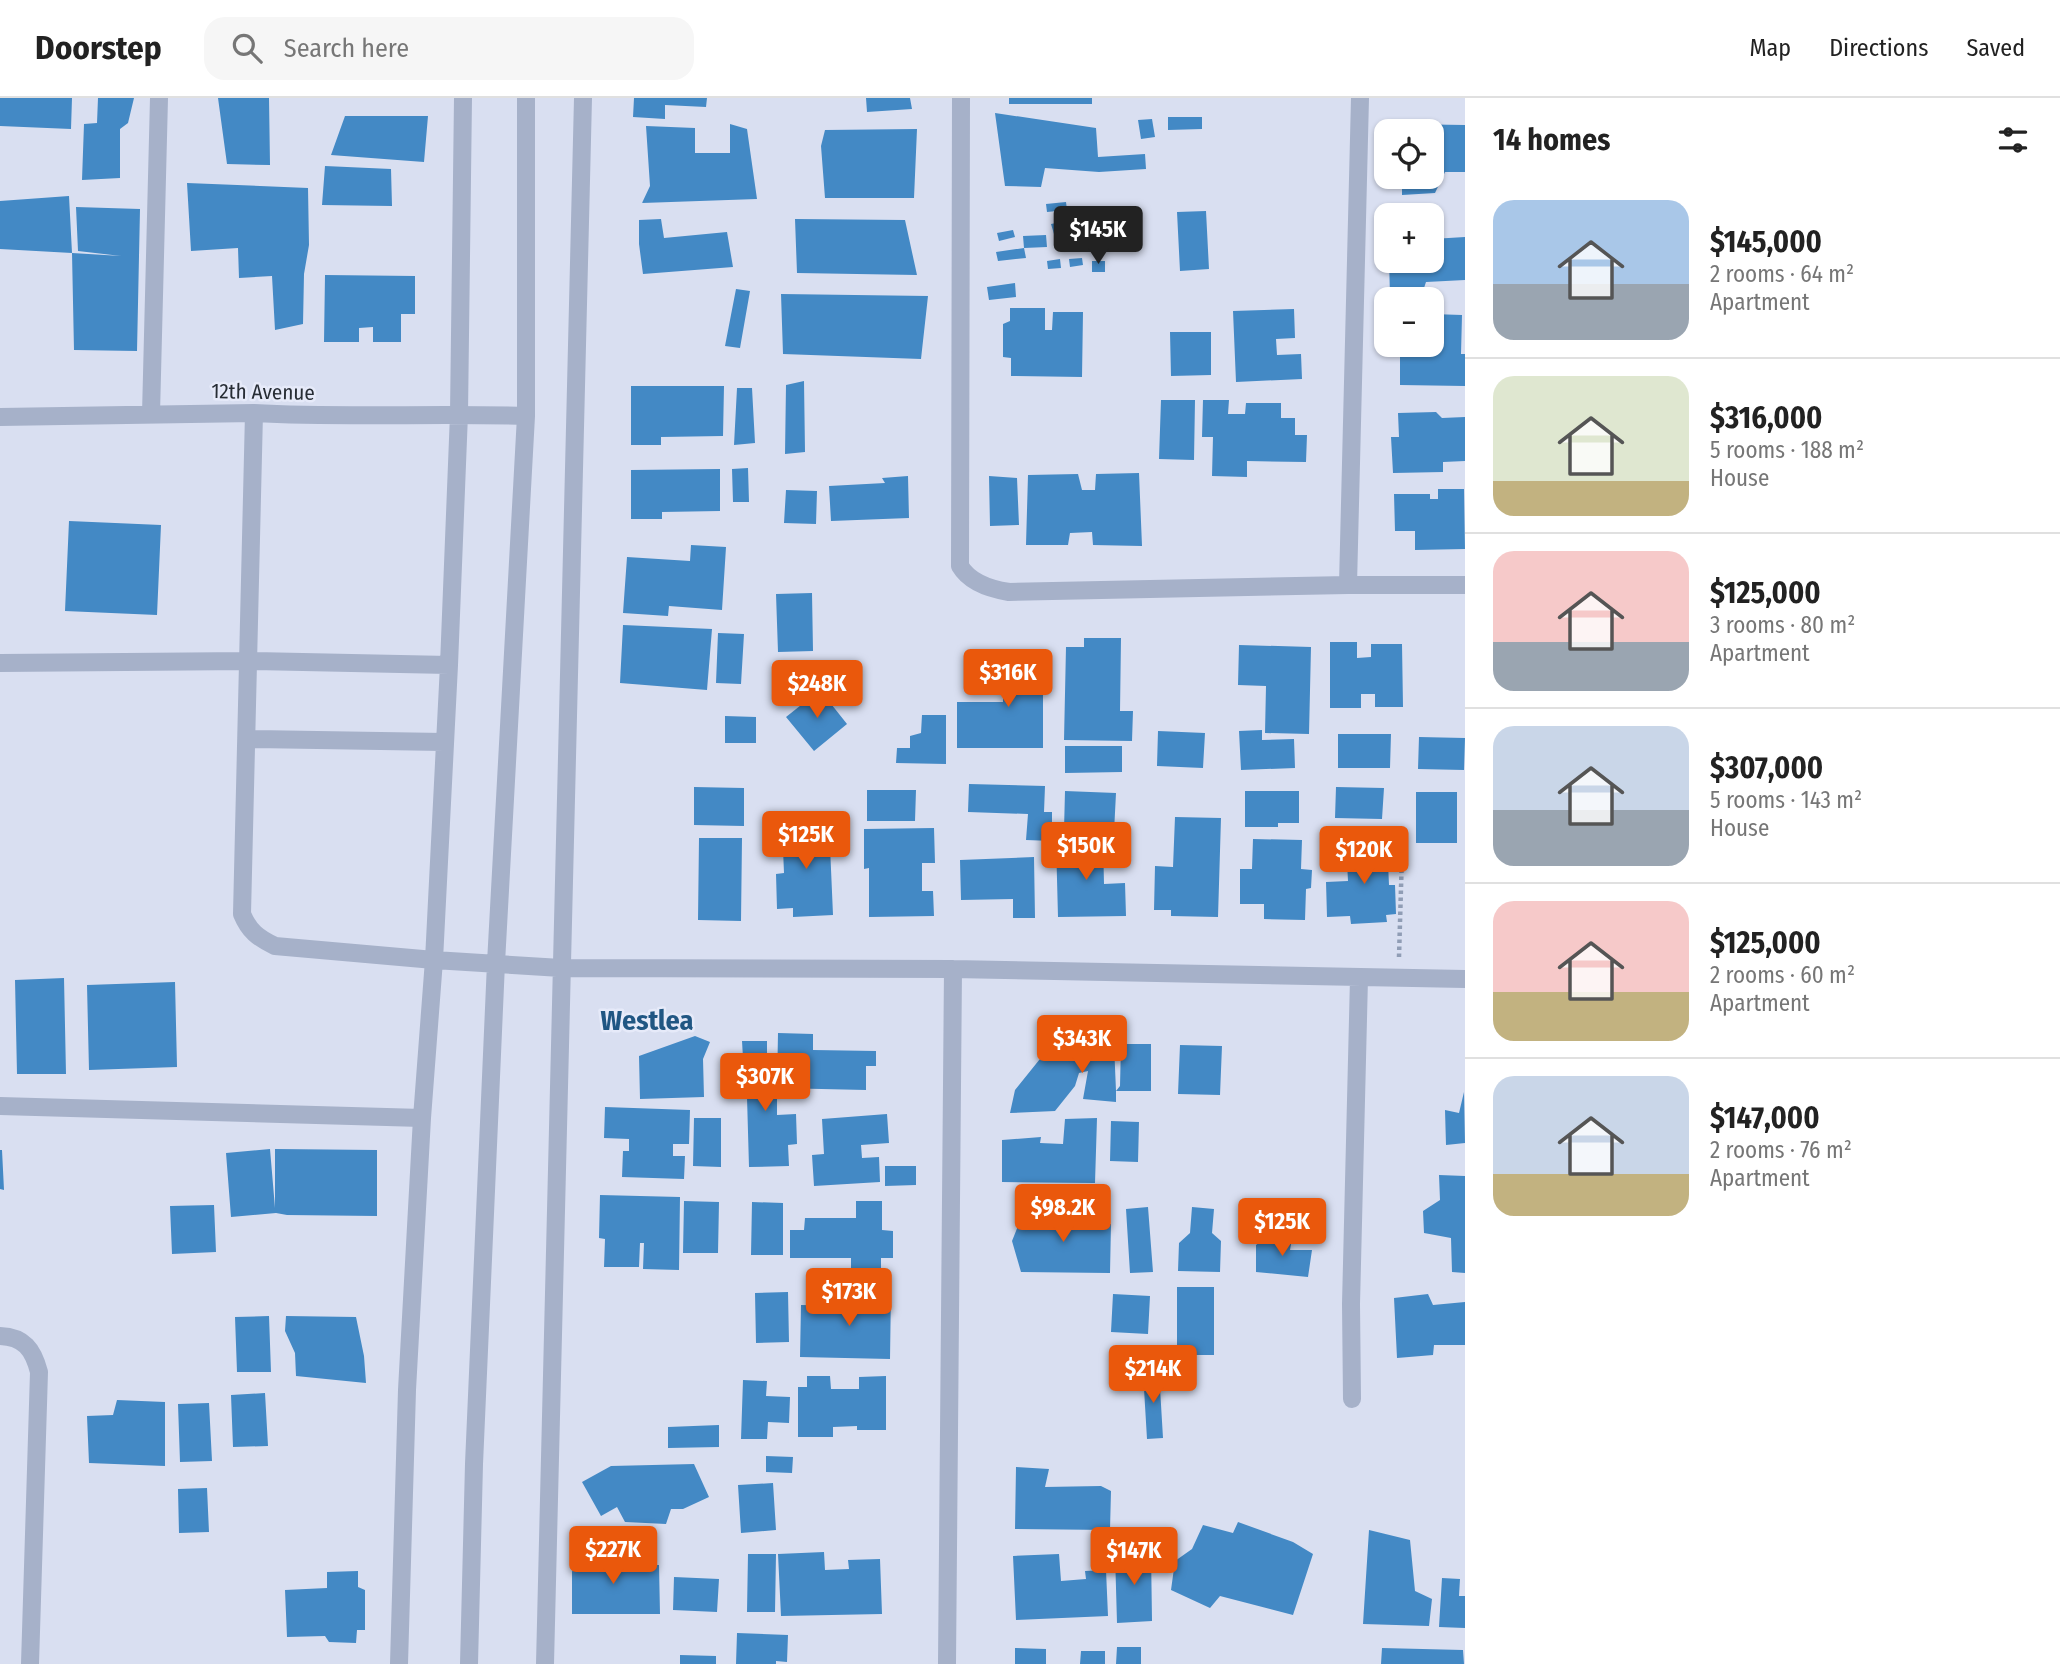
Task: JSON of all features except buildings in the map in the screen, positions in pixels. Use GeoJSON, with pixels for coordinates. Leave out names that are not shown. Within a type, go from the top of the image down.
{"type":"FeatureCollection","features":[{"type":"Feature","properties":{"kind":"street"},"geometry":{"type":"LineString","coordinates":[[151,414],[159,98]]}},
{"type":"Feature","properties":{"kind":"street"},"geometry":{"type":"LineString","coordinates":[[399,1664],[407,1390],[449,665],[459,414],[463,98]]}},
{"type":"Feature","properties":{"kind":"street"},"geometry":{"type":"LineString","coordinates":[[469,1664],[474,1450],[496,962],[526,416],[526,98]]}},
{"type":"Feature","properties":{"kind":"street"},"geometry":{"type":"LineString","coordinates":[[545,1664],[583,98]]}},
{"type":"Feature","properties":{"kind":"street"},"geometry":{"type":"LineString","coordinates":[[961,98],[960,566],[966,576],[992,589],[1009,593],[1348,585],[1465,586]]}},
{"type":"Feature","properties":{"kind":"street"},"geometry":{"type":"LineString","coordinates":[[1348,585],[1360,98]]}},
{"type":"Feature","properties":{"kind":"street"},"geometry":{"type":"LineString","coordinates":[[254,413],[242,914],[248,928],[275,946],[561,968],[953,970],[1465,979]]}},
{"type":"Feature","properties":{"kind":"street","name":"12th Avenue"},"geometry":{"type":"LineString","coordinates":[[0,416],[254,413],[526,416]]}},
{"type":"Feature","properties":{"kind":"street"},"geometry":{"type":"LineString","coordinates":[[0,663],[249,661],[449,665]]}},
{"type":"Feature","properties":{"kind":"street"},"geometry":{"type":"LineString","coordinates":[[247,739],[444,742]]}},
{"type":"Feature","properties":{"kind":"street"},"geometry":{"type":"LineString","coordinates":[[947,1664],[953,970]]}},
{"type":"Feature","properties":{"kind":"street"},"geometry":{"type":"LineString","coordinates":[[1352,1399],[1350,1304],[1359,978]]}},
{"type":"Feature","properties":{"kind":"street"},"geometry":{"type":"LineString","coordinates":[[0,1106],[422,1118]]}},
{"type":"Feature","properties":{"kind":"street"},"geometry":{"type":"LineString","coordinates":[[0,1335],[12,1336],[27,1346],[34,1356],[39,1372],[30,1664]]}},
{"type":"Feature","properties":{"kind":"path"},"geometry":{"type":"LineString","coordinates":[[1399,978],[1402,853]]}},
{"type":"Feature","properties":{"kind":"district","name":"Westlea"},"geometry":{"type":"Point","coordinates":[647,1020]}}]}
